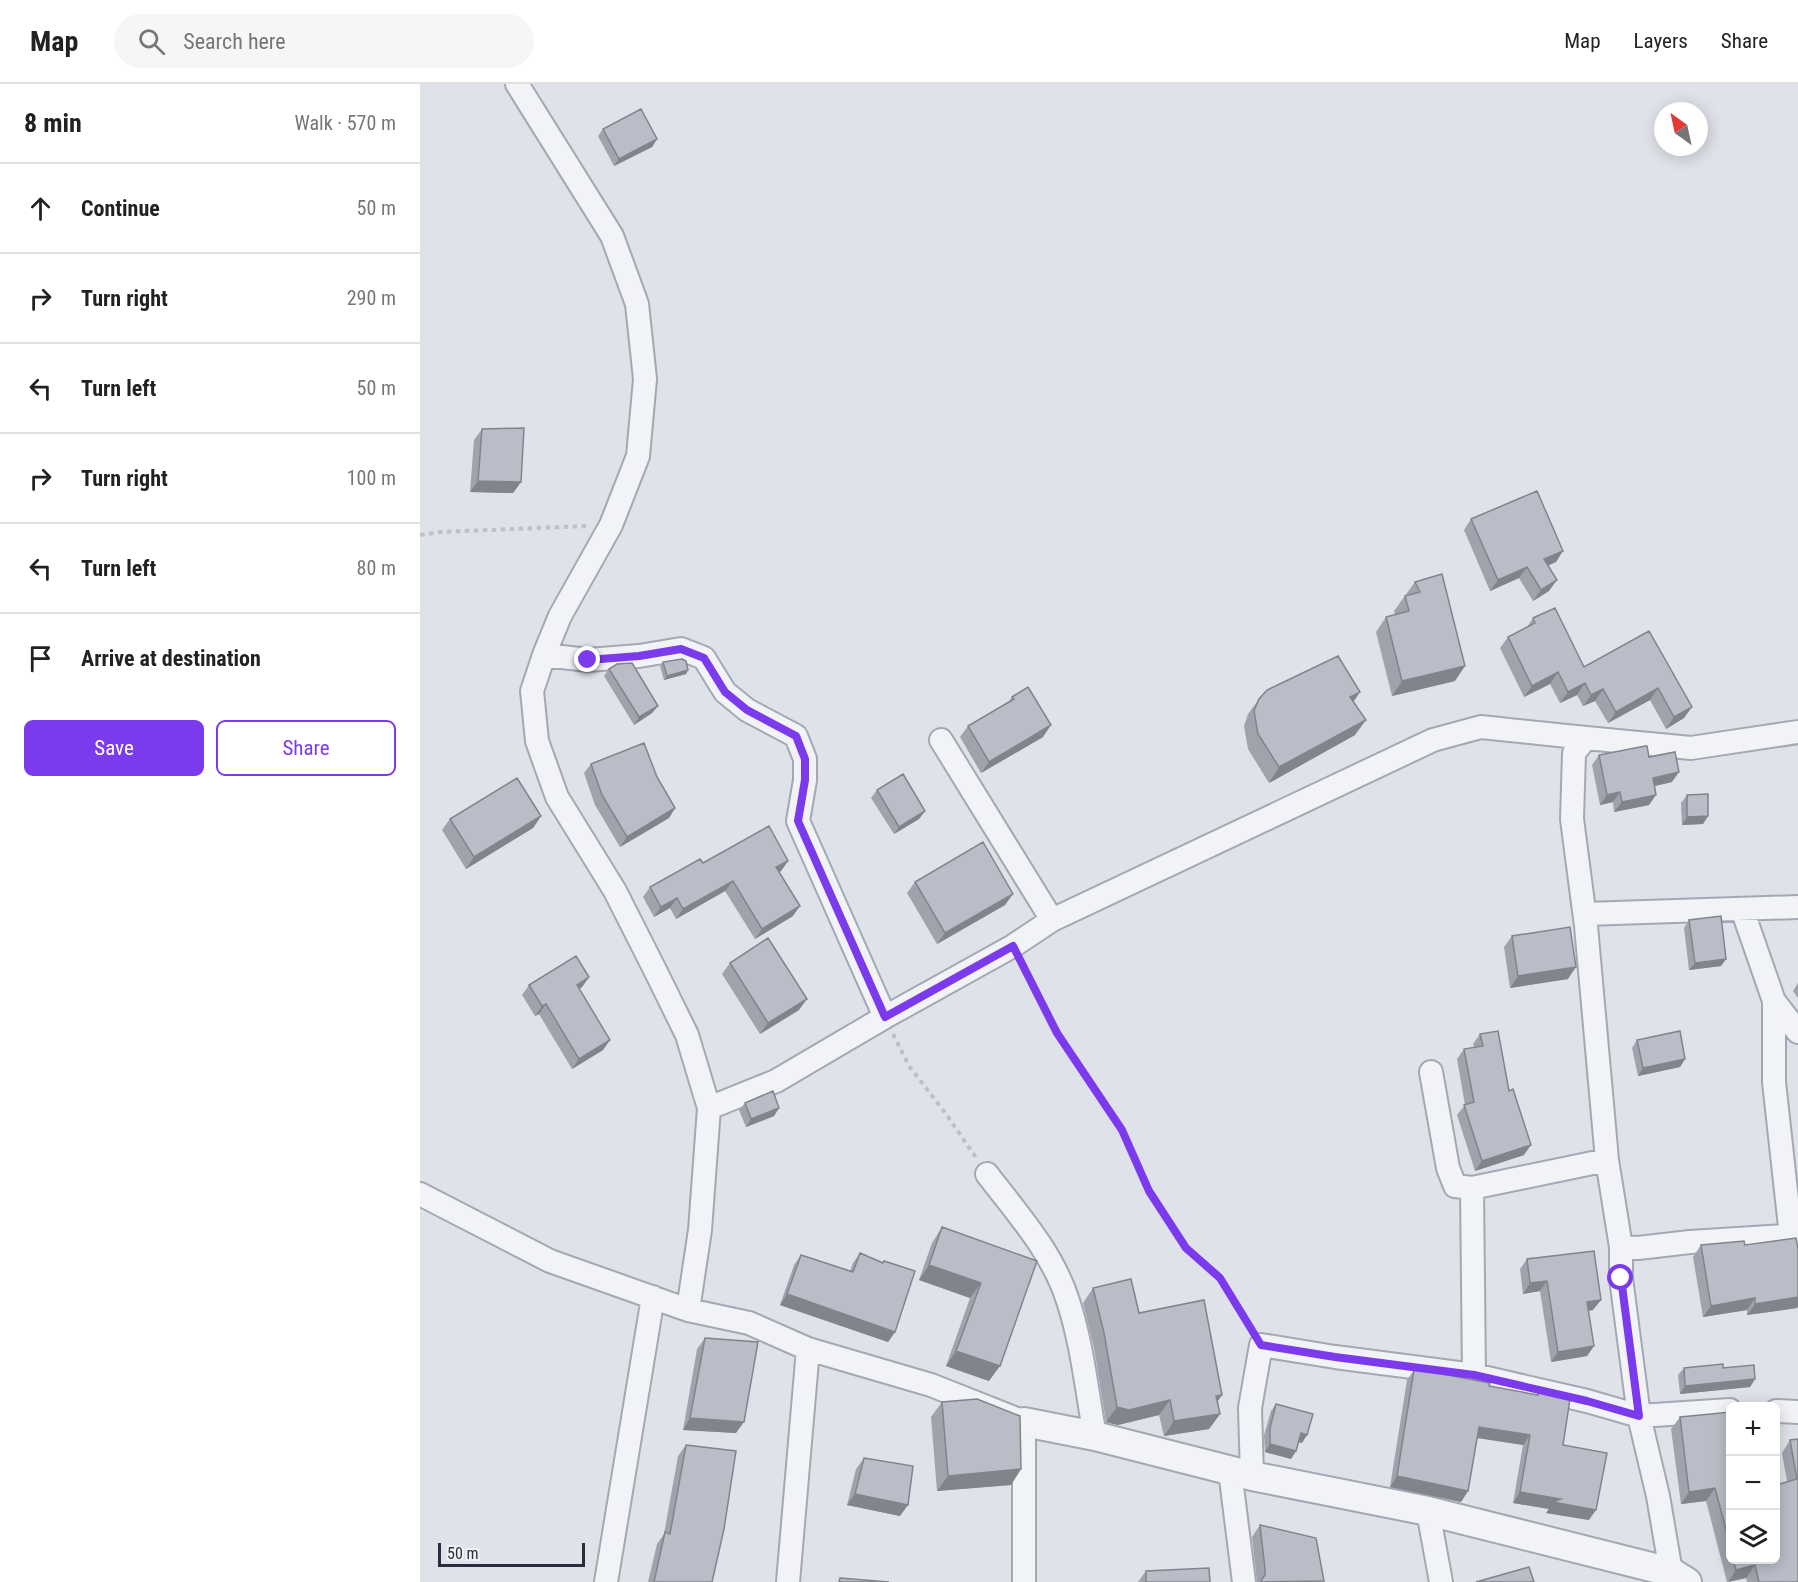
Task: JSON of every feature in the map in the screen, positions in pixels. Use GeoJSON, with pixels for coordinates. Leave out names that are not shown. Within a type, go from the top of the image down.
{"type":"FeatureCollection","features":[{"type":"Feature","properties":{"kind":"street"},"geometry":{"type":"LineString","coordinates":[[518,84],[612,236],[637,304],[645,379],[638,456],[611,525],[560,616],[532,691],[537,741],[556,797],[615,891],[687,1035],[709,1108],[700,1230],[688,1310]]}},
{"type":"Feature","properties":{"kind":"street"},"geometry":{"type":"LineString","coordinates":[[544,656],[588,660],[639,656],[681,649],[704,658],[725,692],[747,710],[796,736],[805,759],[805,780],[798,821],[885,1017]]}},
{"type":"Feature","properties":{"kind":"street"},"geometry":{"type":"LineString","coordinates":[[709,1108],[776,1081],[1013,946],[1052,920],[1432,740],[1481,727],[1691,748],[1798,732]]}},
{"type":"Feature","properties":{"kind":"street"},"geometry":{"type":"LineString","coordinates":[[420,1194],[550,1261],[688,1310],[749,1323],[808,1349],[931,1385],[1024,1422],[1095,1436],[1241,1474],[1428,1511],[1679,1577],[1639,1416],[1621,1278],[1621,1247],[1607,1160],[1585,914],[1572,819],[1574,753],[1586,738]]}},
{"type":"Feature","properties":{"kind":"street"},"geometry":{"type":"LineString","coordinates":[[941,740],[1052,920]]}},
{"type":"Feature","properties":{"kind":"street"},"geometry":{"type":"LineString","coordinates":[[1585,914],[1798,907]]}},
{"type":"Feature","properties":{"kind":"street"},"geometry":{"type":"LineString","coordinates":[[1742,909],[1774,1001],[1798,1032]]}},
{"type":"Feature","properties":{"kind":"street"},"geometry":{"type":"LineString","coordinates":[[1621,1247],[1638,1248],[1794,1235],[1774,1082],[1774,1001]]}},
{"type":"Feature","properties":{"kind":"street"},"geometry":{"type":"LineString","coordinates":[[1431,1072],[1448,1168],[1455,1186],[1472,1188],[1607,1160]]}},
{"type":"Feature","properties":{"kind":"street"},"geometry":{"type":"LineString","coordinates":[[987,1174],[1035,1236],[1068,1300],[1095,1436]]}},
{"type":"Feature","properties":{"kind":"street"},"geometry":{"type":"LineString","coordinates":[[1472,1188],[1474,1375]]}},
{"type":"Feature","properties":{"kind":"street"},"geometry":{"type":"LineString","coordinates":[[606,1582],[653,1298]]}},
{"type":"Feature","properties":{"kind":"street"},"geometry":{"type":"LineString","coordinates":[[1244,1582],[1241,1474],[1261,1345],[1474,1375],[1587,1401],[1639,1416],[1726,1410]]}},
{"type":"Feature","properties":{"kind":"street"},"geometry":{"type":"LineString","coordinates":[[788,1582],[808,1349]]}},
{"type":"Feature","properties":{"kind":"street"},"geometry":{"type":"LineString","coordinates":[[1780,1411],[1798,1412]]}},
{"type":"Feature","properties":{"kind":"street"},"geometry":{"type":"LineString","coordinates":[[1024,1422],[1024,1582]]}},
{"type":"Feature","properties":{"kind":"street"},"geometry":{"type":"LineString","coordinates":[[1428,1511],[1441,1582]]}},
{"type":"Feature","properties":{"kind":"path"},"geometry":{"type":"LineString","coordinates":[[420,535],[440,532],[611,525]]}},
{"type":"Feature","properties":{"kind":"path"},"geometry":{"type":"LineString","coordinates":[[1013,946],[1057,1033],[1122,1130],[1149,1191],[1186,1248],[1220,1278],[1261,1345]]}},
{"type":"Feature","properties":{"kind":"path"},"geometry":{"type":"LineString","coordinates":[[885,1017],[909,1066],[946,1114],[987,1174]]}},
{"type":"Feature","properties":{"kind":"building"},"geometry":{"type":"Polygon","coordinates":[[[641,109],[657,139],[619,159],[603,129],[641,109]]]}},
{"type":"Feature","properties":{"kind":"building"},"geometry":{"type":"Polygon","coordinates":[[[524,428],[521,482],[478,481],[482,429],[524,428]]]}},
{"type":"Feature","properties":{"kind":"building"},"geometry":{"type":"Polygon","coordinates":[[[1537,491],[1563,551],[1544,559],[1557,580],[1541,590],[1527,567],[1498,580],[1471,519],[1537,491]]]}},
{"type":"Feature","properties":{"kind":"building"},"geometry":{"type":"Polygon","coordinates":[[[1442,574],[1465,666],[1402,681],[1386,617],[1409,611],[1405,596],[1420,592],[1415,582],[1442,574]]]}},
{"type":"Feature","properties":{"kind":"building"},"geometry":{"type":"Polygon","coordinates":[[[1555,608],[1584,667],[1649,631],[1692,707],[1674,717],[1658,688],[1616,712],[1603,689],[1591,695],[1585,683],[1568,692],[1558,672],[1532,686],[1508,637],[1535,623],[1533,618],[1555,608]]]}},
{"type":"Feature","properties":{"kind":"building"},"geometry":{"type":"Polygon","coordinates":[[[1338,656],[1360,692],[1350,697],[1366,720],[1279,767],[1258,734],[1254,711],[1259,699],[1267,690],[1338,656]]]}},
{"type":"Feature","properties":{"kind":"building"},"geometry":{"type":"Polygon","coordinates":[[[682,659],[686,661],[688,670],[667,676],[663,662],[682,659]]]}},
{"type":"Feature","properties":{"kind":"building"},"geometry":{"type":"Polygon","coordinates":[[[632,663],[658,706],[639,717],[609,669],[617,664],[632,663]]]}},
{"type":"Feature","properties":{"kind":"building"},"geometry":{"type":"Polygon","coordinates":[[[1028,687],[1051,725],[989,762],[968,726],[1014,699],[1012,697],[1028,687]]]}},
{"type":"Feature","properties":{"kind":"building"},"geometry":{"type":"Polygon","coordinates":[[[644,743],[657,777],[675,808],[627,837],[602,795],[591,764],[644,743]]]}},
{"type":"Feature","properties":{"kind":"building"},"geometry":{"type":"Polygon","coordinates":[[[1647,746],[1649,757],[1675,752],[1679,772],[1653,778],[1656,795],[1622,802],[1620,792],[1607,795],[1599,755],[1647,746]]]}},
{"type":"Feature","properties":{"kind":"building"},"geometry":{"type":"Polygon","coordinates":[[[903,774],[925,811],[899,827],[877,790],[903,774]]]}},
{"type":"Feature","properties":{"kind":"building"},"geometry":{"type":"Polygon","coordinates":[[[517,778],[541,816],[474,857],[450,819],[517,778]]]}},
{"type":"Feature","properties":{"kind":"building"},"geometry":{"type":"Polygon","coordinates":[[[1708,794],[1708,816],[1687,817],[1687,795],[1708,794]]]}},
{"type":"Feature","properties":{"kind":"building"},"geometry":{"type":"Polygon","coordinates":[[[769,826],[788,861],[776,867],[800,906],[762,929],[733,881],[683,909],[677,898],[661,907],[650,887],[700,859],[703,863],[769,826]]]}},
{"type":"Feature","properties":{"kind":"building"},"geometry":{"type":"Polygon","coordinates":[[[983,842],[1013,894],[945,933],[915,882],[983,842]]]}},
{"type":"Feature","properties":{"kind":"building"},"geometry":{"type":"Polygon","coordinates":[[[1721,916],[1726,959],[1695,963],[1689,920],[1721,916]]]}},
{"type":"Feature","properties":{"kind":"building"},"geometry":{"type":"Polygon","coordinates":[[[1570,927],[1576,967],[1518,976],[1512,936],[1570,927]]]}},
{"type":"Feature","properties":{"kind":"building"},"geometry":{"type":"Polygon","coordinates":[[[768,938],[807,999],[768,1023],[730,963],[768,938]]]}},
{"type":"Feature","properties":{"kind":"building"},"geometry":{"type":"Polygon","coordinates":[[[576,956],[589,977],[577,985],[610,1040],[579,1059],[546,1004],[542,1006],[529,985],[576,956]]]}},
{"type":"Feature","properties":{"kind":"building"},"geometry":{"type":"Polygon","coordinates":[[[1498,1031],[1509,1091],[1513,1089],[1531,1145],[1482,1161],[1464,1105],[1474,1102],[1464,1049],[1483,1046],[1480,1034],[1498,1031]]]}},
{"type":"Feature","properties":{"kind":"building"},"geometry":{"type":"Polygon","coordinates":[[[1680,1031],[1685,1059],[1643,1068],[1637,1040],[1680,1031]]]}},
{"type":"Feature","properties":{"kind":"building"},"geometry":{"type":"Polygon","coordinates":[[[773,1091],[779,1108],[751,1119],[745,1103],[773,1091]]]}},
{"type":"Feature","properties":{"kind":"building"},"geometry":{"type":"Polygon","coordinates":[[[942,1227],[1037,1261],[1000,1366],[956,1351],[981,1283],[929,1265],[942,1227]]]}},
{"type":"Feature","properties":{"kind":"building"},"geometry":{"type":"Polygon","coordinates":[[[1796,1238],[1798,1297],[1755,1304],[1755,1298],[1711,1306],[1701,1245],[1744,1241],[1745,1245],[1796,1238]]]}},
{"type":"Feature","properties":{"kind":"building"},"geometry":{"type":"Polygon","coordinates":[[[1594,1251],[1601,1300],[1587,1302],[1594,1346],[1558,1352],[1547,1281],[1530,1283],[1527,1259],[1594,1251]]]}},
{"type":"Feature","properties":{"kind":"building"},"geometry":{"type":"Polygon","coordinates":[[[860,1253],[883,1263],[884,1261],[915,1271],[895,1332],[787,1294],[801,1255],[853,1272],[860,1253]]]}},
{"type":"Feature","properties":{"kind":"building"},"geometry":{"type":"Polygon","coordinates":[[[1131,1279],[1139,1313],[1204,1300],[1222,1395],[1216,1396],[1220,1414],[1174,1421],[1170,1400],[1129,1410],[1117,1407],[1104,1333],[1093,1288],[1131,1279]]]}},
{"type":"Feature","properties":{"kind":"building"},"geometry":{"type":"Polygon","coordinates":[[[705,1338],[758,1342],[744,1422],[690,1418],[705,1338]]]}},
{"type":"Feature","properties":{"kind":"building"},"geometry":{"type":"Polygon","coordinates":[[[1723,1364],[1723,1368],[1754,1365],[1755,1379],[1685,1386],[1684,1368],[1723,1364]]]}},
{"type":"Feature","properties":{"kind":"building"},"geometry":{"type":"Polygon","coordinates":[[[1414,1370],[1490,1383],[1489,1386],[1538,1395],[1538,1392],[1570,1399],[1563,1445],[1607,1453],[1596,1510],[1553,1502],[1561,1499],[1520,1492],[1530,1435],[1479,1427],[1468,1491],[1397,1476],[1414,1370]]]}},
{"type":"Feature","properties":{"kind":"building"},"geometry":{"type":"Polygon","coordinates":[[[977,1399],[1020,1416],[1021,1469],[948,1476],[942,1402],[977,1399]]]}},
{"type":"Feature","properties":{"kind":"building"},"geometry":{"type":"Polygon","coordinates":[[[1276,1404],[1313,1414],[1307,1435],[1301,1433],[1296,1451],[1270,1444],[1270,1428],[1276,1404]]]}},
{"type":"Feature","properties":{"kind":"building"},"geometry":{"type":"Polygon","coordinates":[[[1726,1412],[1726,1529],[1715,1488],[1689,1492],[1680,1417],[1726,1412]]]}},
{"type":"Feature","properties":{"kind":"building"},"geometry":{"type":"Polygon","coordinates":[[[1798,1439],[1798,1582],[1759,1582],[1755,1565],[1736,1570],[1734,1564],[1780,1564],[1780,1484],[1797,1479],[1790,1440],[1798,1439]]]}},
{"type":"Feature","properties":{"kind":"building"},"geometry":{"type":"Polygon","coordinates":[[[686,1445],[736,1451],[724,1529],[712,1582],[654,1582],[665,1532],[670,1534],[686,1445]]]}},
{"type":"Feature","properties":{"kind":"building"},"geometry":{"type":"Polygon","coordinates":[[[864,1458],[913,1466],[908,1505],[855,1494],[864,1458]]]}},
{"type":"Feature","properties":{"kind":"building"},"geometry":{"type":"Polygon","coordinates":[[[1260,1525],[1316,1538],[1324,1581],[1261,1582],[1265,1569],[1260,1525]]]}},
{"type":"Feature","properties":{"kind":"building"},"geometry":{"type":"Polygon","coordinates":[[[1529,1567],[1534,1582],[1476,1582],[1529,1567]]]}},
{"type":"Feature","properties":{"kind":"building"},"geometry":{"type":"Polygon","coordinates":[[[1209,1568],[1210,1582],[1146,1582],[1146,1571],[1209,1568]]]}},
{"type":"Feature","properties":{"kind":"building"},"geometry":{"type":"Polygon","coordinates":[[[840,1578],[889,1582],[839,1582],[840,1578]]]}},
{"type":"Feature","properties":{"kind":"route"},"geometry":{"type":"LineString","coordinates":[[588,660],[639,656],[681,649],[704,658],[725,692],[747,710],[796,736],[805,759],[805,780],[798,821],[885,1017],[1013,946],[1057,1033],[1122,1130],[1149,1191],[1186,1248],[1220,1278],[1261,1345],[1474,1375],[1587,1401],[1639,1416],[1621,1278]]}}]}
